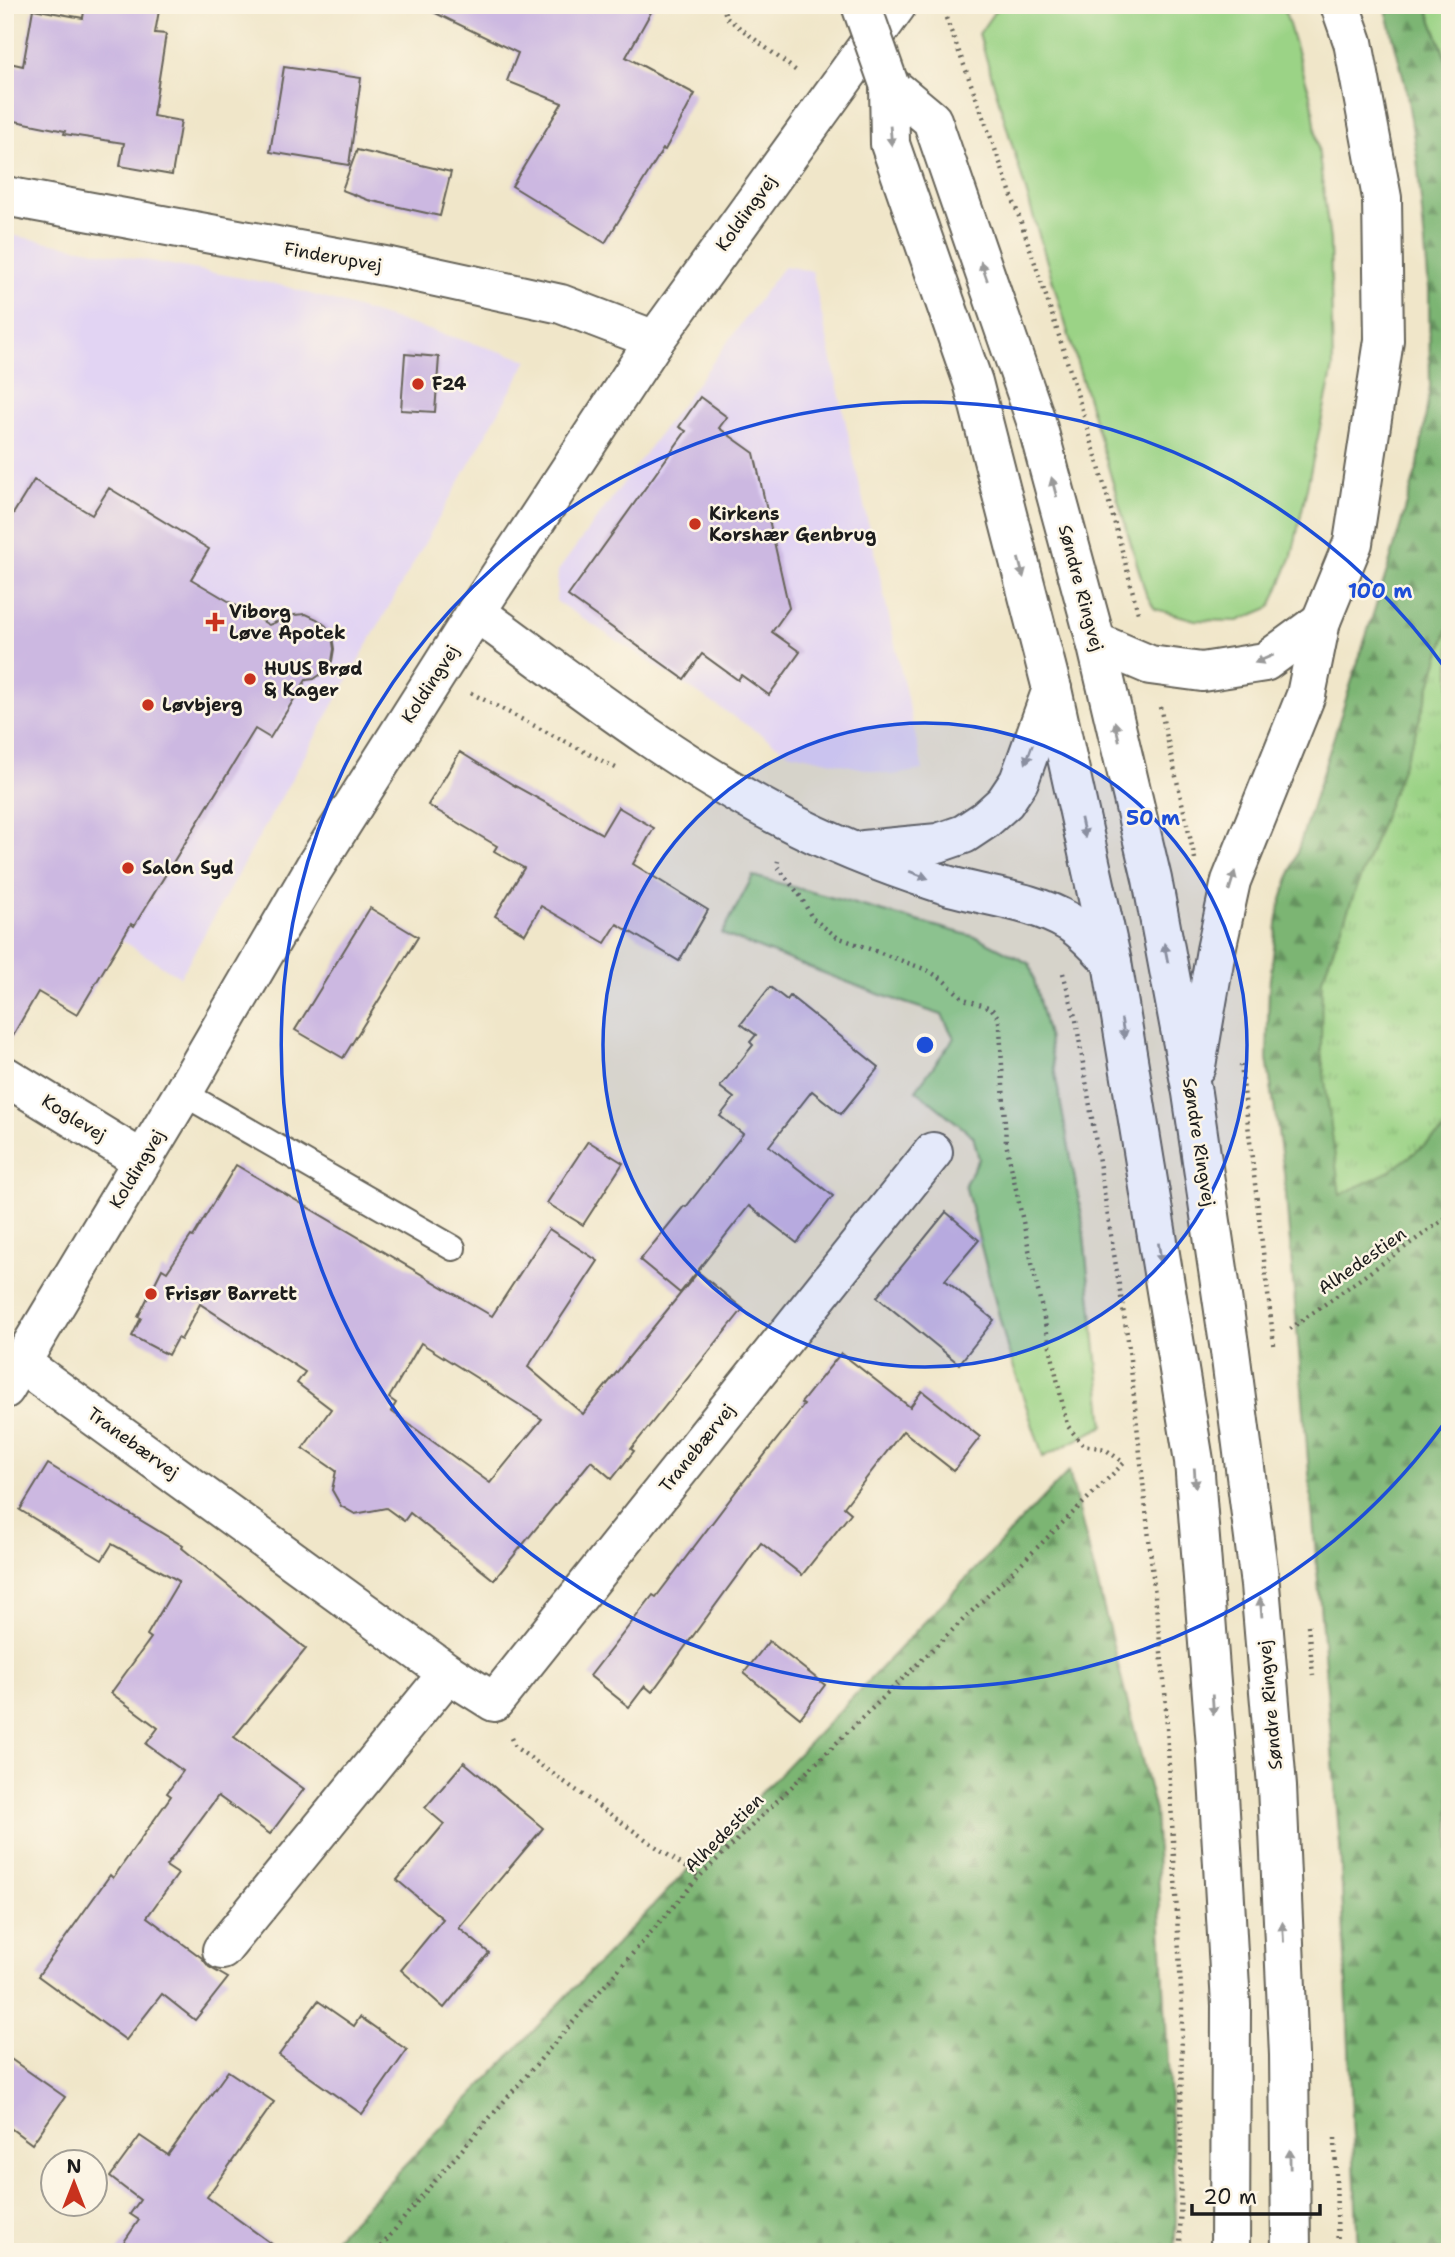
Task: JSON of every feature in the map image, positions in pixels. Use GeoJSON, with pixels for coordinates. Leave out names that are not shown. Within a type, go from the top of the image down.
{"type":"FeatureCollection","features":[{"type":"Feature","properties":{"kind":"main road"},"geometry":{"type":"LineString","coordinates":[[861,5],[889,84],[890,144],[973,382],[1052,690],[1112,962],[1194,1461],[1217,1760],[1231,2005],[1230,2252]]}},
{"type":"Feature","properties":{"kind":"main road","name":"Koldingvej"},"geometry":{"type":"LineString","coordinates":[[13,1376],[183,1093],[319,859],[476,612],[655,340],[897,5]]}},
{"type":"Feature","properties":{"kind":"main road"},"geometry":{"type":"LineString","coordinates":[[1192,1093],[1216,950],[1231,881],[1306,695],[1321,621],[1353,543],[1384,340],[1382,198],[1353,42],[1340,5]]}},
{"type":"Feature","properties":{"kind":"main road","name":"Søndre Ringvej"},"geometry":{"type":"LineString","coordinates":[[889,84],[932,120],[1036,421],[1096,642],[1152,878],[1192,1093],[1230,1351],[1261,1599],[1277,1786],[1289,2055],[1291,2252]]}},
{"type":"Feature","properties":{"kind":"main road","name":"Finderupvej"},"geometry":{"type":"LineString","coordinates":[[5,196],[390,267],[548,301],[655,340]]}},
{"type":"Feature","properties":{"kind":"main road"},"geometry":{"type":"LineString","coordinates":[[476,612],[677,758],[781,818],[855,851],[939,883],[1012,899],[1042,909],[1070,923],[1092,940],[1112,962]]}},
{"type":"Feature","properties":{"kind":"main road"},"geometry":{"type":"LineString","coordinates":[[1096,642],[1150,665],[1202,672],[1265,662],[1321,621]]}},
{"type":"Feature","properties":{"kind":"main road"},"geometry":{"type":"LineString","coordinates":[[855,851],[938,843],[964,834],[985,820],[1005,802],[1020,781],[1052,690]]}},
{"type":"Feature","properties":{"kind":"main road","name":"Koglevej"},"geometry":{"type":"LineString","coordinates":[[5,1076],[142,1160]]}},
{"type":"Feature","properties":{"kind":"main road","name":"Tranebærvej"},"geometry":{"type":"LineString","coordinates":[[13,1376],[494,1702],[933,1152]]}},
{"type":"Feature","properties":{"kind":"main road"},"geometry":{"type":"LineString","coordinates":[[222,1950],[448,1672]]}},
{"type":"Feature","properties":{"kind":"lane"},"geometry":{"type":"LineString","coordinates":[[183,1093],[453,1248]]}},
{"type":"Feature","properties":{"kind":"path"},"geometry":{"type":"LineString","coordinates":[[722,5],[727,18],[830,97]]}},
{"type":"Feature","properties":{"kind":"path"},"geometry":{"type":"LineString","coordinates":[[941,5],[976,96]]}},
{"type":"Feature","properties":{"kind":"path"},"geometry":{"type":"LineString","coordinates":[[1135,602],[1143,613]]}},
{"type":"Feature","properties":{"kind":"path","name":"Alhedestien"},"geometry":{"type":"LineString","coordinates":[[377,2252],[420,2198],[699,1877],[1124,1464],[1105,1449],[1083,1445],[1068,1425],[1006,1143],[998,1017],[991,1008],[964,999],[928,970],[837,937],[812,918],[801,897],[777,866],[779,853]]}},
{"type":"Feature","properties":{"kind":"path"},"geometry":{"type":"LineString","coordinates":[[1060,961],[1076,1020],[1128,1340],[1165,1690],[1182,2008],[1180,2252]]}},
{"type":"Feature","properties":{"kind":"path","name":"Alhedestien"},"geometry":{"type":"LineString","coordinates":[[1290,1329],[1447,1221],[1450,1215]]}},
{"type":"Feature","properties":{"kind":"path"},"geometry":{"type":"LineString","coordinates":[[494,1702],[515,1747],[699,1877]]}},
{"type":"Feature","properties":{"kind":"shaded area"},"geometry":{"type":"Polygon","coordinates":[[[5,234],[284,286],[528,360],[180,977],[5,867],[5,234]]]}},
{"type":"Feature","properties":{"kind":"shaded area"},"geometry":{"type":"Polygon","coordinates":[[[784,266],[812,271],[923,770],[892,775],[788,752],[556,601],[558,571],[784,266]]]}},
{"type":"Feature","properties":{"kind":"green space"},"geometry":{"type":"Polygon","coordinates":[[[999,5],[1283,5],[1312,101],[1330,241],[1333,368],[1292,556],[1271,607],[1238,621],[1195,620],[1155,609],[1146,594],[979,34],[999,5]]]}},
{"type":"Feature","properties":{"kind":"green space"},"geometry":{"type":"Polygon","coordinates":[[[1385,5],[1426,5],[1450,70],[1450,622],[1415,734],[1390,1171],[1450,1126],[1450,2252],[1358,2252],[1340,1845],[1284,1172],[1267,1059],[1269,986],[1279,909],[1418,465],[1430,388],[1429,289],[1417,158],[1406,88],[1385,5]]]}},
{"type":"Feature","properties":{"kind":"green space"},"geometry":{"type":"Polygon","coordinates":[[[1426,5],[1450,5],[1450,70],[1426,5]]]}},
{"type":"Feature","properties":{"kind":"green space"},"geometry":{"type":"Polygon","coordinates":[[[1450,622],[1450,1126],[1390,1171],[1340,1195],[1321,1050],[1322,979],[1415,734],[1450,622]]]}},
{"type":"Feature","properties":{"kind":"green space"},"geometry":{"type":"Polygon","coordinates":[[[753,876],[979,938],[1030,964],[1048,1036],[1082,1217],[1104,1426],[1043,1457],[1007,1347],[965,1184],[979,1159],[973,1136],[916,1090],[954,1038],[942,1015],[881,995],[722,934],[753,876]]]}},
{"type":"Feature","properties":{"kind":"green space"},"geometry":{"type":"Polygon","coordinates":[[[1069,1471],[1155,1811],[1176,2219],[1174,2252],[322,2252],[1069,1471]]]}},
{"type":"Feature","properties":{"kind":"building"},"geometry":{"type":"Polygon","coordinates":[[[85,5],[160,5],[155,33],[166,34],[153,116],[181,121],[172,175],[120,166],[124,143],[64,134],[65,131],[5,119],[5,62],[23,66],[33,9],[83,18],[85,5]]]}},
{"type":"Feature","properties":{"kind":"building"},"geometry":{"type":"Polygon","coordinates":[[[419,5],[655,5],[626,57],[695,94],[665,150],[663,149],[605,243],[512,186],[562,103],[507,81],[518,53],[419,5]]]}},
{"type":"Feature","properties":{"kind":"building"},"geometry":{"type":"Polygon","coordinates":[[[284,67],[361,78],[349,165],[270,152],[284,67]]]}},
{"type":"Feature","properties":{"kind":"building"},"geometry":{"type":"Polygon","coordinates":[[[357,150],[451,172],[440,216],[368,200],[342,190],[357,150]]]}},
{"type":"Feature","properties":{"kind":"building"},"geometry":{"type":"Polygon","coordinates":[[[405,354],[439,357],[435,412],[401,410],[405,354]]]}},
{"type":"Feature","properties":{"kind":"building","name":"Kirkens Korshær Genbrug"},"geometry":{"type":"Polygon","coordinates":[[[700,397],[727,417],[719,428],[754,453],[789,608],[772,632],[800,652],[769,695],[741,675],[738,680],[702,654],[684,679],[568,596],[686,431],[679,427],[700,397]]]}},
{"type":"Feature","properties":{"kind":"building","name":"Løvbjerg"},"geometry":{"type":"Polygon","coordinates":[[[34,480],[92,515],[109,488],[209,549],[191,579],[269,625],[294,615],[306,614],[317,619],[326,626],[332,636],[334,649],[332,661],[324,672],[314,679],[306,680],[270,738],[255,729],[134,926],[131,924],[77,1015],[38,992],[5,1049],[5,527],[34,480]]]}},
{"type":"Feature","properties":{"kind":"building"},"geometry":{"type":"Polygon","coordinates":[[[460,752],[602,834],[618,807],[654,828],[633,864],[708,910],[679,961],[617,924],[605,943],[541,906],[525,934],[495,916],[524,868],[494,851],[497,846],[428,805],[460,752]]]}},
{"type":"Feature","properties":{"kind":"building"},"geometry":{"type":"Polygon","coordinates":[[[370,908],[418,937],[343,1058],[295,1030],[370,908]]]}},
{"type":"Feature","properties":{"kind":"building"},"geometry":{"type":"Polygon","coordinates":[[[770,987],[787,1000],[790,996],[879,1067],[841,1114],[812,1091],[769,1146],[833,1196],[797,1243],[749,1206],[680,1293],[640,1260],[743,1134],[720,1116],[734,1098],[720,1087],[753,1045],[750,1042],[756,1035],[741,1024],[770,987]]]}},
{"type":"Feature","properties":{"kind":"building"},"geometry":{"type":"Polygon","coordinates":[[[588,1141],[623,1163],[583,1225],[547,1203],[588,1141]]]}},
{"type":"Feature","properties":{"kind":"building"},"geometry":{"type":"Polygon","coordinates":[[[236,1165],[492,1316],[549,1229],[598,1261],[528,1367],[583,1414],[698,1272],[743,1309],[631,1449],[634,1451],[612,1479],[591,1461],[494,1580],[410,1513],[404,1521],[386,1508],[355,1514],[341,1506],[332,1490],[336,1471],[303,1448],[331,1409],[297,1383],[305,1372],[200,1304],[181,1340],[177,1338],[168,1355],[132,1336],[141,1318],[138,1317],[162,1269],[167,1272],[191,1236],[193,1237],[236,1165]],[[421,1343],[389,1398],[396,1403],[391,1411],[490,1483],[542,1419],[421,1343]]]}},
{"type":"Feature","properties":{"kind":"building"},"geometry":{"type":"Polygon","coordinates":[[[946,1212],[979,1240],[945,1280],[994,1320],[959,1364],[877,1297],[946,1212]]]}},
{"type":"Feature","properties":{"kind":"building"},"geometry":{"type":"Polygon","coordinates":[[[841,1353],[910,1407],[922,1391],[980,1437],[954,1471],[903,1431],[844,1507],[851,1513],[802,1575],[761,1543],[652,1692],[645,1686],[629,1707],[590,1676],[653,1595],[656,1597],[841,1353]]]}},
{"type":"Feature","properties":{"kind":"building"},"geometry":{"type":"Polygon","coordinates":[[[48,1464],[183,1546],[182,1548],[306,1649],[234,1737],[304,1789],[270,1834],[218,1796],[166,1866],[178,1874],[147,1917],[202,1958],[209,1967],[228,1978],[195,2020],[162,1994],[126,2040],[38,1976],[110,1875],[113,1878],[171,1796],[167,1793],[183,1771],[146,1744],[158,1728],[111,1693],[151,1638],[147,1635],[179,1581],[112,1544],[102,1560],[20,1510],[48,1464]]]}},
{"type":"Feature","properties":{"kind":"building"},"geometry":{"type":"Polygon","coordinates":[[[769,1641],[825,1685],[800,1718],[744,1673],[769,1641]]]}},
{"type":"Feature","properties":{"kind":"building"},"geometry":{"type":"Polygon","coordinates":[[[464,1762],[543,1828],[459,1928],[489,1953],[444,2008],[401,1970],[443,1919],[397,1880],[444,1824],[425,1808],[464,1762]]]}},
{"type":"Feature","properties":{"kind":"building"},"geometry":{"type":"Polygon","coordinates":[[[318,2001],[354,2026],[360,2017],[407,2050],[362,2114],[279,2055],[318,2001]]]}},
{"type":"Feature","properties":{"kind":"building"},"geometry":{"type":"Polygon","coordinates":[[[5,2055],[65,2097],[32,2144],[5,2124],[5,2055]]]}},
{"type":"Feature","properties":{"kind":"building"},"geometry":{"type":"Polygon","coordinates":[[[228,2071],[274,2102],[207,2197],[283,2252],[117,2252],[139,2220],[130,2214],[140,2200],[110,2177],[140,2136],[168,2155],[228,2071]]]}},
{"type":"Feature","properties":{"kind":"place","name":"F24"},"geometry":{"type":"Point","coordinates":[418,384]}},
{"type":"Feature","properties":{"kind":"place","name":"Kirkens Korshær Genbrug"},"geometry":{"type":"Point","coordinates":[695,524]}},
{"type":"Feature","properties":{"kind":"place","name":"Viborg Løve Apotek"},"geometry":{"type":"Point","coordinates":[215,622]}},
{"type":"Feature","properties":{"kind":"place","name":"HUUS Brød & Kager"},"geometry":{"type":"Point","coordinates":[250,679]}},
{"type":"Feature","properties":{"kind":"place","name":"Løvbjerg"},"geometry":{"type":"Point","coordinates":[148,705]}},
{"type":"Feature","properties":{"kind":"place","name":"Salon Syd"},"geometry":{"type":"Point","coordinates":[128,868]}},
{"type":"Feature","properties":{"kind":"place","name":"Frisør Barrett"},"geometry":{"type":"Point","coordinates":[151,1294]}}]}
